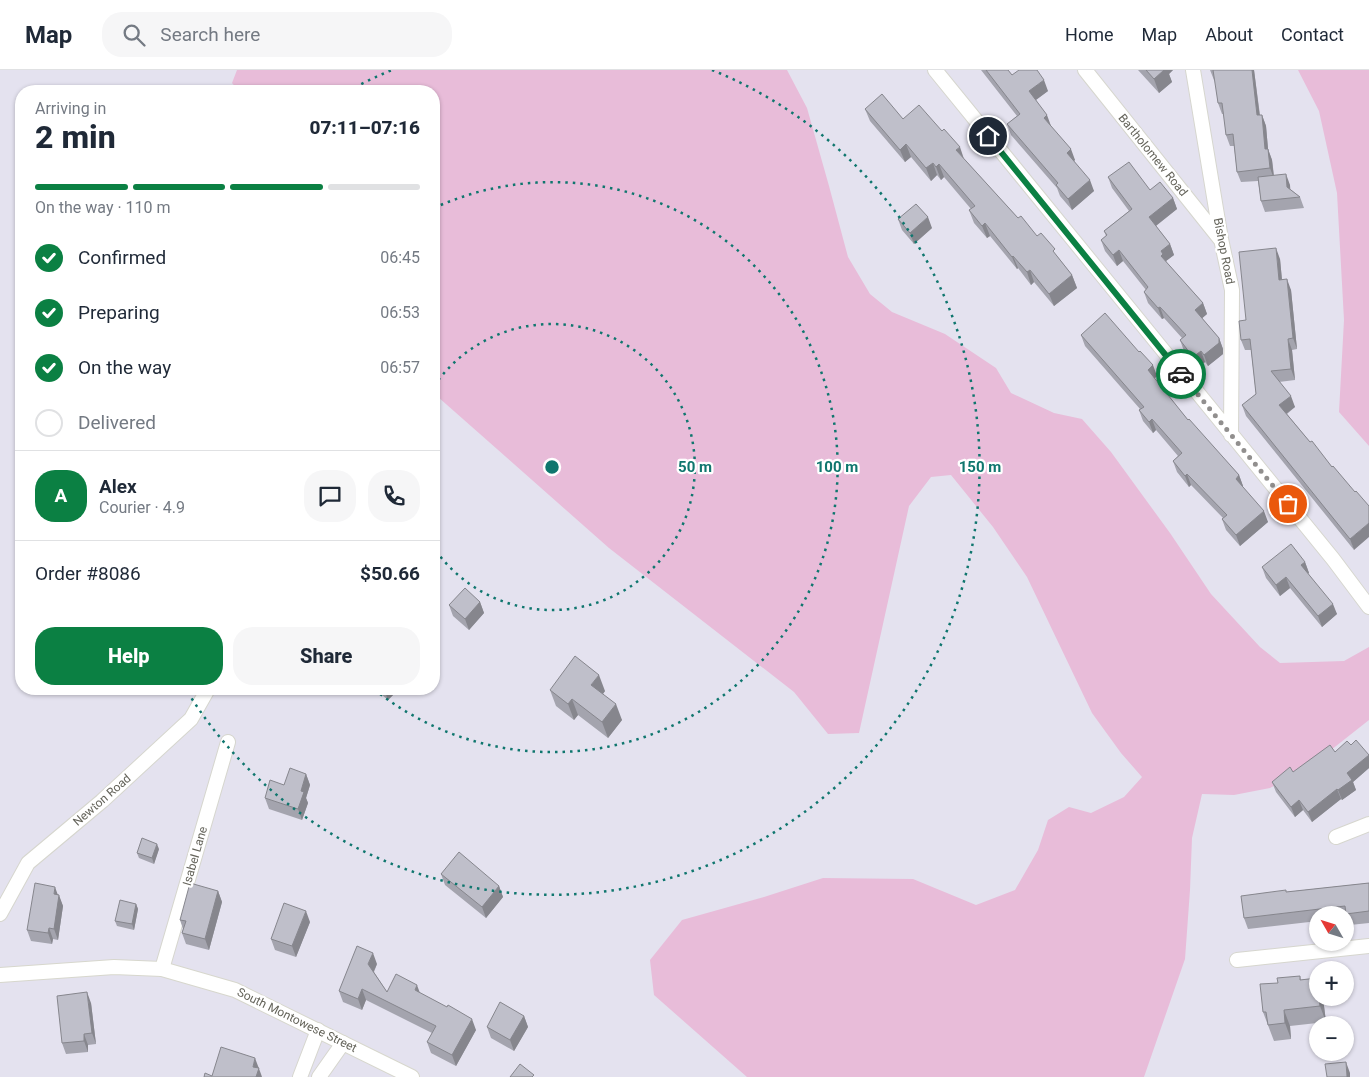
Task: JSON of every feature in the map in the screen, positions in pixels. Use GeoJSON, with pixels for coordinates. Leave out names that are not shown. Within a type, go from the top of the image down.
{"type":"FeatureCollection","features":[{"type":"Feature","properties":{"kind":"street"},"geometry":{"type":"LineString","coordinates":[[935,70],[1333,559],[1369,607]]}},
{"type":"Feature","properties":{"kind":"street","name":"Bartholomew Road"},"geometry":{"type":"LineString","coordinates":[[1085,70],[1220,239]]}},
{"type":"Feature","properties":{"kind":"street","name":"Bishop Road"},"geometry":{"type":"LineString","coordinates":[[1193,70],[1220,239],[1232,290],[1231,435]]}},
{"type":"Feature","properties":{"kind":"street","name":"Newton Road"},"geometry":{"type":"LineString","coordinates":[[0,914],[28,864],[102,801],[192,719],[205,695]]}},
{"type":"Feature","properties":{"kind":"street","name":"Isabel Lane"},"geometry":{"type":"LineString","coordinates":[[162,969],[228,742]]}},
{"type":"Feature","properties":{"kind":"street"},"geometry":{"type":"LineString","coordinates":[[1336,837],[1369,824]]}},
{"type":"Feature","properties":{"kind":"street"},"geometry":{"type":"LineString","coordinates":[[1237,960],[1369,946]]}},
{"type":"Feature","properties":{"kind":"street","name":"South Montowese Street"},"geometry":{"type":"LineString","coordinates":[[0,975],[114,967],[162,969],[235,990],[412,1077]]}},
{"type":"Feature","properties":{"kind":"street"},"geometry":{"type":"LineString","coordinates":[[300,1077],[318,1030]]}},
{"type":"Feature","properties":{"kind":"street"},"geometry":{"type":"LineString","coordinates":[[319,1077],[343,1042]]}},
{"type":"Feature","properties":{"kind":"shaded area"},"geometry":{"type":"Polygon","coordinates":[[[237,70],[787,70],[807,108],[848,257],[870,294],[892,312],[945,334],[996,368],[1011,393],[1054,413],[1082,419],[1111,452],[1170,533],[1211,594],[1260,647],[1280,663],[1344,661],[1369,647],[1369,720],[1312,765],[1270,788],[1234,795],[1202,794],[1192,838],[1185,959],[1144,1077],[747,1077],[654,995],[650,960],[682,920],[823,878],[913,879],[976,905],[1015,890],[1038,850],[1048,820],[1069,807],[1091,813],[1124,797],[1142,777],[1121,753],[1092,713],[1027,577],[993,527],[951,475],[931,477],[909,506],[859,733],[828,734],[794,692],[609,548],[440,399],[440,85],[234,85],[232,83],[237,70]]]}},
{"type":"Feature","properties":{"kind":"shaded area"},"geometry":{"type":"Polygon","coordinates":[[[1298,70],[1369,70],[1369,446],[1339,412],[1344,320],[1337,193],[1319,111],[1298,70]]]}},
{"type":"Feature","properties":{"kind":"building"},"geometry":{"type":"Polygon","coordinates":[[[986,70],[1008,70],[1012,75],[1019,70],[1037,70],[1044,80],[1029,91],[1047,115],[1044,118],[1071,149],[1067,153],[1090,180],[1068,199],[1056,185],[1058,183],[1007,124],[1020,114],[986,70]]]}},
{"type":"Feature","properties":{"kind":"building"},"geometry":{"type":"Polygon","coordinates":[[[1146,70],[1164,70],[1154,79],[1146,70]]]}},
{"type":"Feature","properties":{"kind":"building"},"geometry":{"type":"Polygon","coordinates":[[[1213,70],[1252,70],[1257,115],[1262,115],[1265,149],[1268,149],[1270,168],[1237,172],[1233,134],[1226,135],[1222,103],[1218,103],[1213,70]]]}},
{"type":"Feature","properties":{"kind":"building"},"geometry":{"type":"Polygon","coordinates":[[[882,94],[903,119],[919,105],[942,131],[944,129],[960,147],[956,150],[1018,218],[1021,216],[1037,236],[1041,233],[1055,249],[1053,251],[1072,275],[1049,294],[1030,270],[1027,272],[1012,257],[985,223],[982,226],[969,210],[975,206],[939,164],[936,167],[933,163],[926,168],[906,144],[900,150],[865,109],[882,94]]]}},
{"type":"Feature","properties":{"kind":"building"},"geometry":{"type":"Polygon","coordinates":[[[1129,162],[1150,190],[1160,182],[1173,198],[1149,217],[1170,244],[1161,251],[1163,254],[1161,256],[1203,303],[1195,310],[1219,338],[1219,343],[1204,355],[1201,351],[1193,357],[1180,340],[1186,335],[1144,292],[1148,287],[1119,250],[1113,255],[1101,240],[1107,235],[1104,231],[1132,209],[1108,177],[1129,162]]]}},
{"type":"Feature","properties":{"kind":"building"},"geometry":{"type":"Polygon","coordinates":[[[1286,174],[1287,187],[1300,197],[1261,201],[1258,177],[1286,174]]]}},
{"type":"Feature","properties":{"kind":"building"},"geometry":{"type":"Polygon","coordinates":[[[916,204],[928,217],[910,233],[898,219],[916,204]]]}},
{"type":"Feature","properties":{"kind":"building"},"geometry":{"type":"Polygon","coordinates":[[[1276,248],[1279,280],[1287,279],[1293,338],[1288,339],[1291,369],[1271,371],[1291,396],[1279,405],[1310,442],[1312,441],[1332,467],[1369,506],[1369,523],[1350,539],[1242,405],[1256,394],[1250,339],[1241,340],[1239,321],[1246,320],[1239,252],[1276,248]]]}},
{"type":"Feature","properties":{"kind":"building"},"geometry":{"type":"Polygon","coordinates":[[[1105,313],[1153,365],[1148,370],[1188,420],[1239,475],[1236,479],[1264,511],[1236,535],[1222,519],[1227,515],[1187,474],[1185,476],[1173,461],[1182,453],[1152,419],[1149,422],[1139,410],[1144,407],[1081,335],[1105,313]]]}},
{"type":"Feature","properties":{"kind":"building"},"geometry":{"type":"Polygon","coordinates":[[[1291,544],[1305,562],[1301,565],[1333,604],[1318,616],[1286,577],[1276,585],[1262,567],[1291,544]]]}},
{"type":"Feature","properties":{"kind":"building"},"geometry":{"type":"Polygon","coordinates":[[[465,588],[480,602],[465,619],[449,605],[465,588]]]}},
{"type":"Feature","properties":{"kind":"building"},"geometry":{"type":"Polygon","coordinates":[[[575,656],[599,675],[591,685],[616,704],[602,722],[572,699],[568,704],[550,690],[575,656]]]}},
{"type":"Feature","properties":{"kind":"building"},"geometry":{"type":"Polygon","coordinates":[[[1356,740],[1369,755],[1347,773],[1352,780],[1337,789],[1308,812],[1299,800],[1291,807],[1272,782],[1290,767],[1293,772],[1330,745],[1335,752],[1347,741],[1351,745],[1356,740]]]}},
{"type":"Feature","properties":{"kind":"building"},"geometry":{"type":"Polygon","coordinates":[[[290,768],[306,774],[301,791],[304,792],[298,809],[265,798],[270,780],[284,785],[290,768]]]}},
{"type":"Feature","properties":{"kind":"building"},"geometry":{"type":"Polygon","coordinates":[[[142,838],[157,844],[152,858],[137,853],[142,838]]]}},
{"type":"Feature","properties":{"kind":"building"},"geometry":{"type":"Polygon","coordinates":[[[459,852],[499,886],[482,907],[441,874],[459,852]]]}},
{"type":"Feature","properties":{"kind":"building"},"geometry":{"type":"Polygon","coordinates":[[[35,883],[55,887],[54,894],[59,895],[54,929],[49,928],[48,933],[27,930],[35,883]]]}},
{"type":"Feature","properties":{"kind":"building"},"geometry":{"type":"Polygon","coordinates":[[[190,883],[218,891],[205,939],[182,933],[186,921],[180,920],[190,883]]]}},
{"type":"Feature","properties":{"kind":"building"},"geometry":{"type":"Polygon","coordinates":[[[1369,883],[1369,911],[1354,913],[1354,906],[1309,906],[1309,910],[1244,918],[1241,896],[1286,890],[1286,892],[1369,883]]]}},
{"type":"Feature","properties":{"kind":"building"},"geometry":{"type":"Polygon","coordinates":[[[120,900],[136,904],[132,924],[115,921],[120,900]]]}},
{"type":"Feature","properties":{"kind":"building"},"geometry":{"type":"Polygon","coordinates":[[[284,903],[306,911],[292,946],[271,939],[284,903]]]}},
{"type":"Feature","properties":{"kind":"building"},"geometry":{"type":"Polygon","coordinates":[[[357,946],[373,953],[368,964],[387,992],[396,974],[417,985],[415,990],[447,1007],[448,1005],[472,1019],[452,1055],[427,1042],[436,1026],[362,989],[358,999],[339,991],[357,946]]]}},
{"type":"Feature","properties":{"kind":"building"},"geometry":{"type":"Polygon","coordinates":[[[1300,976],[1300,980],[1309,979],[1309,1006],[1320,1006],[1284,1010],[1285,1023],[1268,1025],[1266,1012],[1263,1012],[1260,984],[1278,983],[1277,978],[1300,976]]]}},
{"type":"Feature","properties":{"kind":"building"},"geometry":{"type":"Polygon","coordinates":[[[87,992],[92,1033],[84,1034],[84,1041],[62,1043],[57,996],[87,992]]]}},
{"type":"Feature","properties":{"kind":"building"},"geometry":{"type":"Polygon","coordinates":[[[500,1002],[524,1016],[510,1040],[487,1027],[500,1002]]]}},
{"type":"Feature","properties":{"kind":"building"},"geometry":{"type":"Polygon","coordinates":[[[221,1047],[255,1058],[253,1067],[259,1068],[256,1077],[204,1077],[205,1073],[212,1076],[221,1047]]]}},
{"type":"Feature","properties":{"kind":"building"},"geometry":{"type":"Polygon","coordinates":[[[1346,1062],[1347,1077],[1327,1077],[1325,1064],[1346,1062]]]}},
{"type":"Feature","properties":{"kind":"building"},"geometry":{"type":"Polygon","coordinates":[[[520,1064],[534,1075],[532,1077],[510,1077],[520,1064]]]}},
{"type":"Feature","properties":{"kind":"way so far"},"geometry":{"type":"LineString","coordinates":[[1181,374],[1288,504]]}},
{"type":"Feature","properties":{"kind":"route"},"geometry":{"type":"LineString","coordinates":[[988,136],[1181,374]]}}]}
